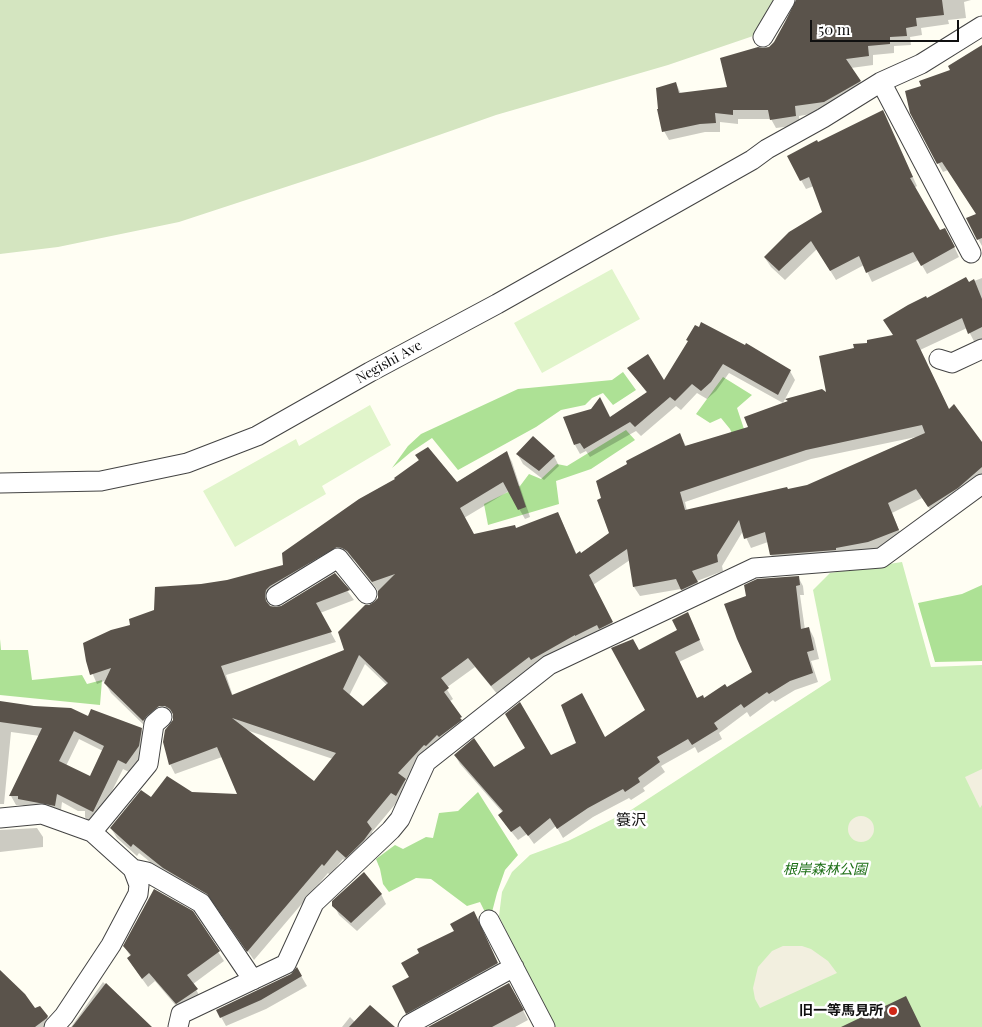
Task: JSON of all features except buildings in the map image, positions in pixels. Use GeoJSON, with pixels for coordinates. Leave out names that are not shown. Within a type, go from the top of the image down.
{"type":"FeatureCollection","features":[{"type":"Feature","properties":{"kind":"street"},"geometry":{"type":"LineString","coordinates":[[763,37],[786,0]]}},
{"type":"Feature","properties":{"kind":"street","name":"Negishi Ave"},"geometry":{"type":"LineString","coordinates":[[0,482],[101,480],[187,463],[257,436],[370,372],[497,304],[752,160],[767,149],[823,118],[881,82],[921,64],[982,26]]}},
{"type":"Feature","properties":{"kind":"street"},"geometry":{"type":"LineString","coordinates":[[881,82],[971,253]]}},
{"type":"Feature","properties":{"kind":"street"},"geometry":{"type":"LineString","coordinates":[[939,359],[952,364],[982,349]]}},
{"type":"Feature","properties":{"kind":"street"},"geometry":{"type":"LineString","coordinates":[[178,1027],[182,1014],[286,964],[314,903],[391,830],[400,818],[426,762],[550,665],[754,568],[880,558],[982,484]]}},
{"type":"Feature","properties":{"kind":"street"},"geometry":{"type":"LineString","coordinates":[[276,596],[338,558],[367,594]]}},
{"type":"Feature","properties":{"kind":"street"},"geometry":{"type":"LineString","coordinates":[[92,832],[148,764],[154,724],[162,717]]}},
{"type":"Feature","properties":{"kind":"street"},"geometry":{"type":"LineString","coordinates":[[0,818],[42,814],[92,832],[133,870],[139,885],[138,894],[111,945],[64,1016],[54,1027]]}},
{"type":"Feature","properties":{"kind":"street"},"geometry":{"type":"LineString","coordinates":[[133,870],[147,872],[201,903],[254,980]]}},
{"type":"Feature","properties":{"kind":"street"},"geometry":{"type":"LineString","coordinates":[[490,920],[545,1027]]}},
{"type":"Feature","properties":{"kind":"street"},"geometry":{"type":"LineString","coordinates":[[408,1027],[410,1024],[514,967]]}},
{"type":"Feature","properties":{"kind":"green space"},"geometry":{"type":"Polygon","coordinates":[[[0,0],[781,0],[756,35],[668,65],[496,115],[365,161],[179,222],[58,247],[0,254],[0,0]]]}},
{"type":"Feature","properties":{"kind":"green space"},"geometry":{"type":"Polygon","coordinates":[[[612,269],[640,319],[542,373],[514,323],[612,269]]]}},
{"type":"Feature","properties":{"kind":"green space"},"geometry":{"type":"Polygon","coordinates":[[[623,372],[636,390],[613,405],[603,393],[592,398],[585,405],[561,410],[536,427],[458,470],[432,438],[392,468],[408,446],[421,434],[518,389],[612,380],[623,372]]]}},
{"type":"Feature","properties":{"kind":"green space"},"geometry":{"type":"Polygon","coordinates":[[[723,377],[752,395],[737,408],[750,447],[739,450],[730,429],[721,418],[710,423],[696,414],[723,377]]]}},
{"type":"Feature","properties":{"kind":"green space"},"geometry":{"type":"Polygon","coordinates":[[[370,405],[391,445],[322,486],[326,494],[235,547],[203,491],[296,439],[299,446],[370,405]]]}},
{"type":"Feature","properties":{"kind":"green space"},"geometry":{"type":"Polygon","coordinates":[[[626,430],[635,440],[591,469],[556,481],[559,504],[488,525],[484,504],[520,486],[529,474],[541,479],[557,464],[567,466],[626,430]]]}},
{"type":"Feature","properties":{"kind":"green space","name":"根岸森林公園"},"geometry":{"type":"Polygon","coordinates":[[[902,562],[931,667],[982,665],[982,1027],[553,1027],[499,916],[502,892],[512,872],[530,855],[568,841],[631,810],[831,680],[813,590],[830,573],[902,562]]]}},
{"type":"Feature","properties":{"kind":"green space"},"geometry":{"type":"Polygon","coordinates":[[[982,585],[982,661],[935,662],[918,603],[962,594],[982,585]]]}},
{"type":"Feature","properties":{"kind":"green space"},"geometry":{"type":"Polygon","coordinates":[[[0,639],[1,650],[28,650],[32,680],[82,675],[87,684],[102,680],[100,705],[0,695],[0,639]]]}},
{"type":"Feature","properties":{"kind":"green space"},"geometry":{"type":"Polygon","coordinates":[[[478,792],[518,855],[505,870],[492,912],[485,912],[480,902],[467,906],[431,879],[416,878],[389,892],[383,884],[376,859],[395,845],[403,849],[426,837],[433,838],[439,813],[458,811],[478,792]]]}},
{"type":"Feature","properties":{"kind":"shaded area"},"geometry":{"type":"Polygon","coordinates":[[[982,769],[982,805],[980,808],[965,777],[982,769]]]}},
{"type":"Feature","properties":{"kind":"shaded area"},"geometry":{"type":"Polygon","coordinates":[[[861,816],[870,820],[874,829],[870,838],[861,842],[852,838],[848,829],[852,820],[861,816]]]}},
{"type":"Feature","properties":{"kind":"shaded area"},"geometry":{"type":"Polygon","coordinates":[[[783,946],[802,946],[811,949],[828,961],[837,973],[760,1008],[755,999],[753,988],[758,967],[772,951],[783,946]]]}},
{"type":"Feature","properties":{"kind":"place","name":"旧一等馬見所"},"geometry":{"type":"Point","coordinates":[893,1011]}},
{"type":"Feature","properties":{"kind":"district","name":"簑沢"},"geometry":{"type":"Point","coordinates":[631,820]}}]}
